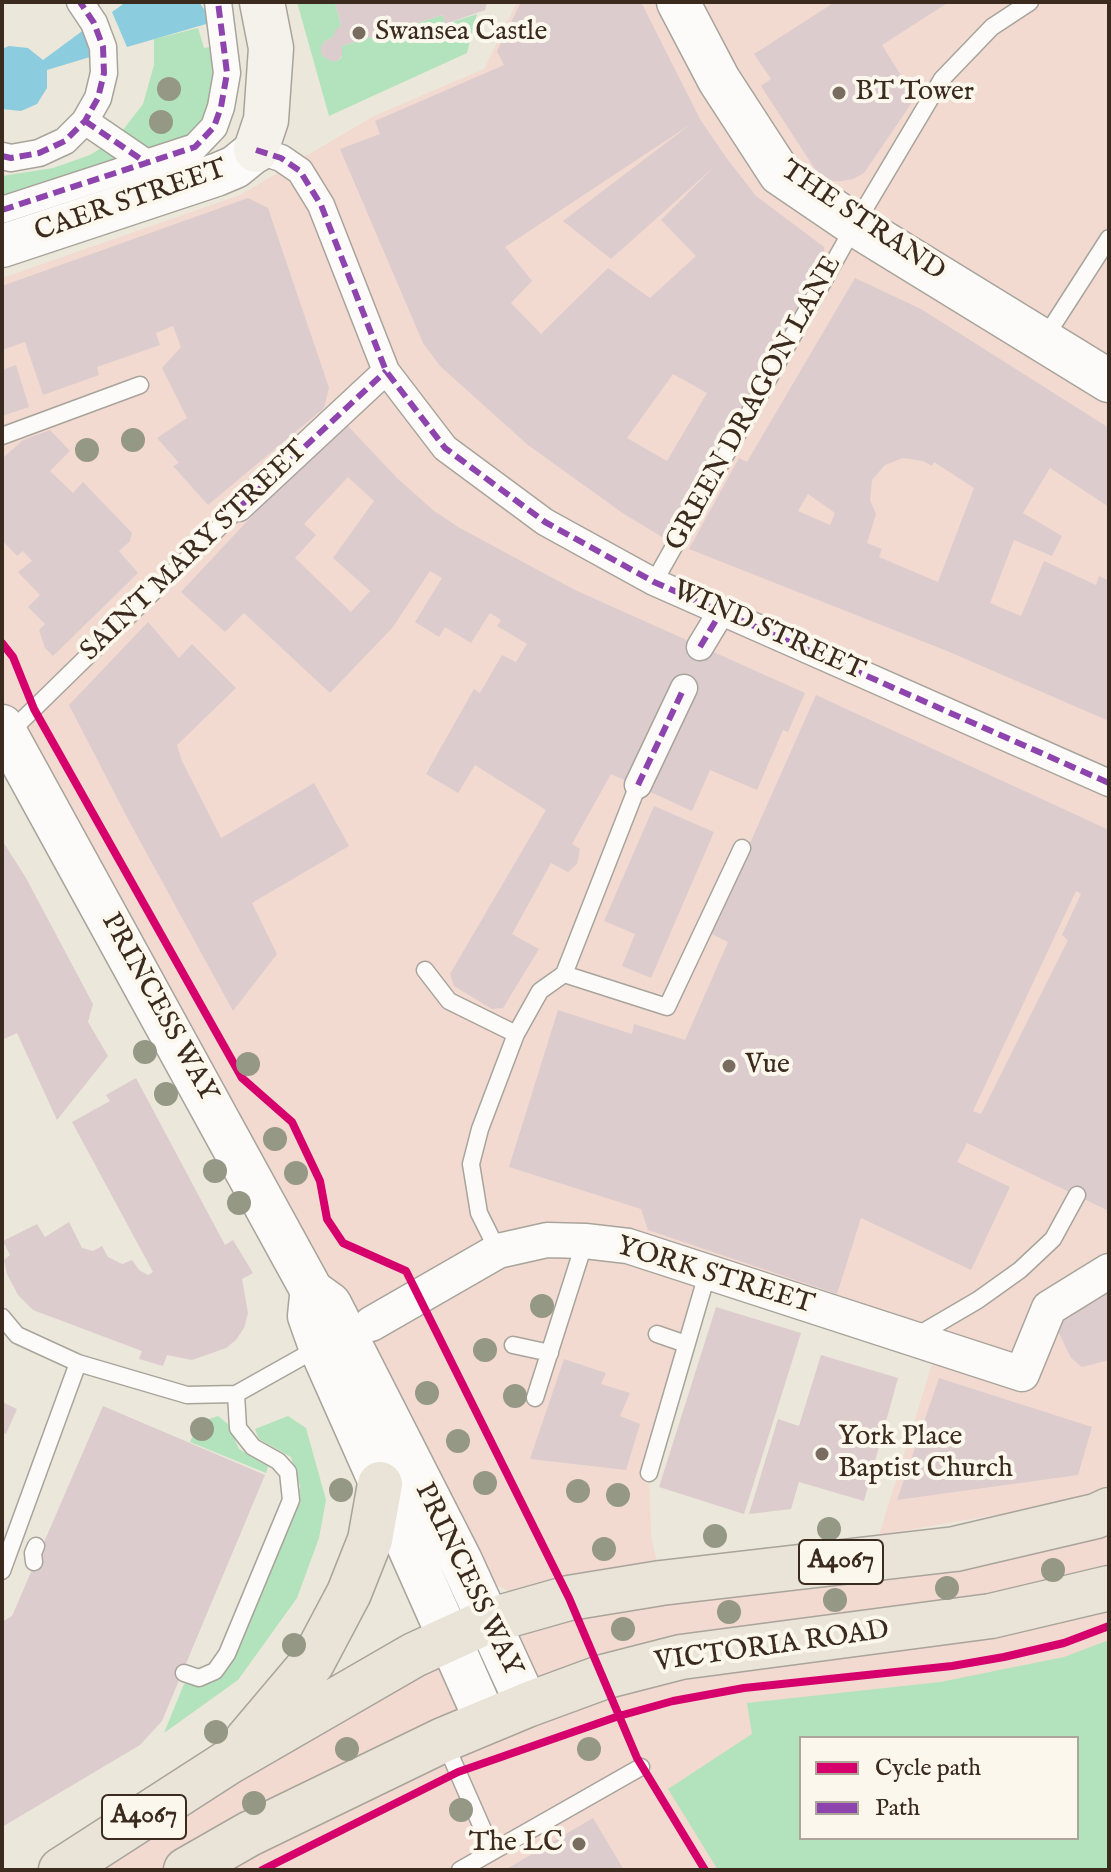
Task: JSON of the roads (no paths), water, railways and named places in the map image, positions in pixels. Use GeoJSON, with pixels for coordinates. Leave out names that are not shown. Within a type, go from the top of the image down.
{"type":"FeatureCollection","features":[{"type":"Feature","properties":{"kind":"main road"},"geometry":{"type":"LineString","coordinates":[[256,150],[266,120],[271,48],[262,2]]}},
{"type":"Feature","properties":{"kind":"main road"},"geometry":{"type":"LineString","coordinates":[[227,1763],[312,1663],[349,1593],[370,1540],[380,1484]]}},
{"type":"Feature","properties":{"kind":"main road","name":"A4067"},"geometry":{"type":"LineString","coordinates":[[61,1870],[227,1763],[414,1655],[469,1630],[569,1598],[717,1575],[955,1549],[1096,1516],[1109,1510]]}},
{"type":"Feature","properties":{"kind":"main road","name":"VICTORIA ROAD"},"geometry":{"type":"LineString","coordinates":[[443,1740],[603,1677],[681,1657],[946,1624],[1109,1588]]}},
{"type":"Feature","properties":{"kind":"main road","name":"A4067"},"geometry":{"type":"LineString","coordinates":[[186,1870],[249,1834],[443,1740]]}},
{"type":"Feature","properties":{"kind":"street"},"geometry":{"type":"LineString","coordinates":[[2,156],[11,158],[39,153],[65,141],[85,121],[98,98],[104,73],[103,47],[94,23],[80,2]]}},
{"type":"Feature","properties":{"kind":"street"},"geometry":{"type":"LineString","coordinates":[[2,210],[195,147],[214,127],[227,73],[218,2]]}},
{"type":"Feature","properties":{"kind":"street","name":"THE STRAND"},"geometry":{"type":"LineString","coordinates":[[678,2],[719,80],[780,174],[855,225],[1109,381]]}},
{"type":"Feature","properties":{"kind":"street"},"geometry":{"type":"LineString","coordinates":[[85,121],[148,164]]}},
{"type":"Feature","properties":{"kind":"street","name":"CAER STREET"},"geometry":{"type":"LineString","coordinates":[[2,246],[216,175],[235,167],[256,150]]}},
{"type":"Feature","properties":{"kind":"street","name":"WIND STREET"},"geometry":{"type":"LineString","coordinates":[[256,150],[281,158],[300,171],[321,205],[386,371],[445,448],[545,522],[654,582],[1108,779]]}},
{"type":"Feature","properties":{"kind":"street","name":"SAINT MARY STREET"},"geometry":{"type":"LineString","coordinates":[[239,508],[386,371]]}},
{"type":"Feature","properties":{"kind":"street"},"geometry":{"type":"LineString","coordinates":[[700,647],[721,612]]}},
{"type":"Feature","properties":{"kind":"street"},"geometry":{"type":"LineString","coordinates":[[638,785],[684,688]]}},
{"type":"Feature","properties":{"kind":"street","name":"PRINCESS WAY"},"geometry":{"type":"LineString","coordinates":[[3,735],[312,1291],[309,1316],[346,1335],[469,1630],[486,1721]]}},
{"type":"Feature","properties":{"kind":"street","name":"YORK STREET"},"geometry":{"type":"LineString","coordinates":[[346,1335],[498,1251],[547,1240],[585,1241],[628,1246],[1022,1374],[1049,1308],[1109,1271]]}},
{"type":"Feature","properties":{"kind":"street","name":"PRINCESS WAY"},"geometry":{"type":"LineString","coordinates":[[346,1335],[380,1484],[469,1630],[527,1705]]}},
{"type":"Feature","properties":{"kind":"lane","name":"GREEN DRAGON LANE"},"geometry":{"type":"LineString","coordinates":[[654,582],[855,225],[942,79],[992,27],[1030,2]]}},
{"type":"Feature","properties":{"kind":"lane"},"geometry":{"type":"LineString","coordinates":[[1043,341],[1109,238]]}},
{"type":"Feature","properties":{"kind":"lane"},"geometry":{"type":"LineString","coordinates":[[2,436],[140,385]]}},
{"type":"Feature","properties":{"kind":"lane","name":"SAINT MARY STREET"},"geometry":{"type":"LineString","coordinates":[[3,735],[239,508]]}},
{"type":"Feature","properties":{"kind":"lane"},"geometry":{"type":"LineString","coordinates":[[498,1251],[479,1213],[471,1164],[480,1129],[516,1034],[540,991],[564,974],[638,785]]}},
{"type":"Feature","properties":{"kind":"lane"},"geometry":{"type":"LineString","coordinates":[[564,974],[667,1007],[742,848]]}},
{"type":"Feature","properties":{"kind":"lane"},"geometry":{"type":"LineString","coordinates":[[425,970],[449,1001],[516,1034]]}},
{"type":"Feature","properties":{"kind":"lane"},"geometry":{"type":"LineString","coordinates":[[912,1339],[978,1300],[1020,1270],[1053,1239],[1077,1195]]}},
{"type":"Feature","properties":{"kind":"lane"},"geometry":{"type":"LineString","coordinates":[[535,1398],[585,1241]]}},
{"type":"Feature","properties":{"kind":"lane"},"geometry":{"type":"LineString","coordinates":[[649,1473],[708,1271]]}},
{"type":"Feature","properties":{"kind":"lane"},"geometry":{"type":"LineString","coordinates":[[2,1317],[17,1335],[78,1363],[187,1395],[236,1394],[346,1335]]}},
{"type":"Feature","properties":{"kind":"lane"},"geometry":{"type":"LineString","coordinates":[[657,1334],[686,1344]]}},
{"type":"Feature","properties":{"kind":"lane"},"geometry":{"type":"LineString","coordinates":[[513,1345],[550,1353]]}},
{"type":"Feature","properties":{"kind":"lane"},"geometry":{"type":"LineString","coordinates":[[2,1571],[78,1363]]}},
{"type":"Feature","properties":{"kind":"lane"},"geometry":{"type":"LineString","coordinates":[[184,1673],[199,1678],[215,1671],[227,1654],[291,1500],[288,1472],[278,1461],[253,1447],[238,1428],[236,1394]]}},
{"type":"Feature","properties":{"kind":"lane"},"geometry":{"type":"LineString","coordinates":[[443,1740],[492,1850]]}},
{"type":"Feature","properties":{"kind":"lane"},"geometry":{"type":"LineString","coordinates":[[460,1870],[641,1767]]}},
{"type":"Feature","properties":{"kind":"water"},"geometry":{"type":"Polygon","coordinates":[[[126,2],[199,2],[213,22],[127,47],[112,12],[126,2]]]}},
{"type":"Feature","properties":{"kind":"water"},"geometry":{"type":"Polygon","coordinates":[[[85,29],[90,57],[47,70],[47,88],[37,104],[21,111],[2,109],[2,49],[9,46],[28,48],[43,60],[85,29]]]}},
{"type":"Feature","properties":{"kind":"place","name":"Swansea Castle"},"geometry":{"type":"Point","coordinates":[359,33]}},
{"type":"Feature","properties":{"kind":"place","name":"BT Tower"},"geometry":{"type":"Point","coordinates":[839,93]}},
{"type":"Feature","properties":{"kind":"place","name":"Vue"},"geometry":{"type":"Point","coordinates":[729,1066]}},
{"type":"Feature","properties":{"kind":"place","name":"York Place Baptist Church"},"geometry":{"type":"Point","coordinates":[822,1454]}},
{"type":"Feature","properties":{"kind":"place","name":"The LC"},"geometry":{"type":"Point","coordinates":[579,1844]}}]}
